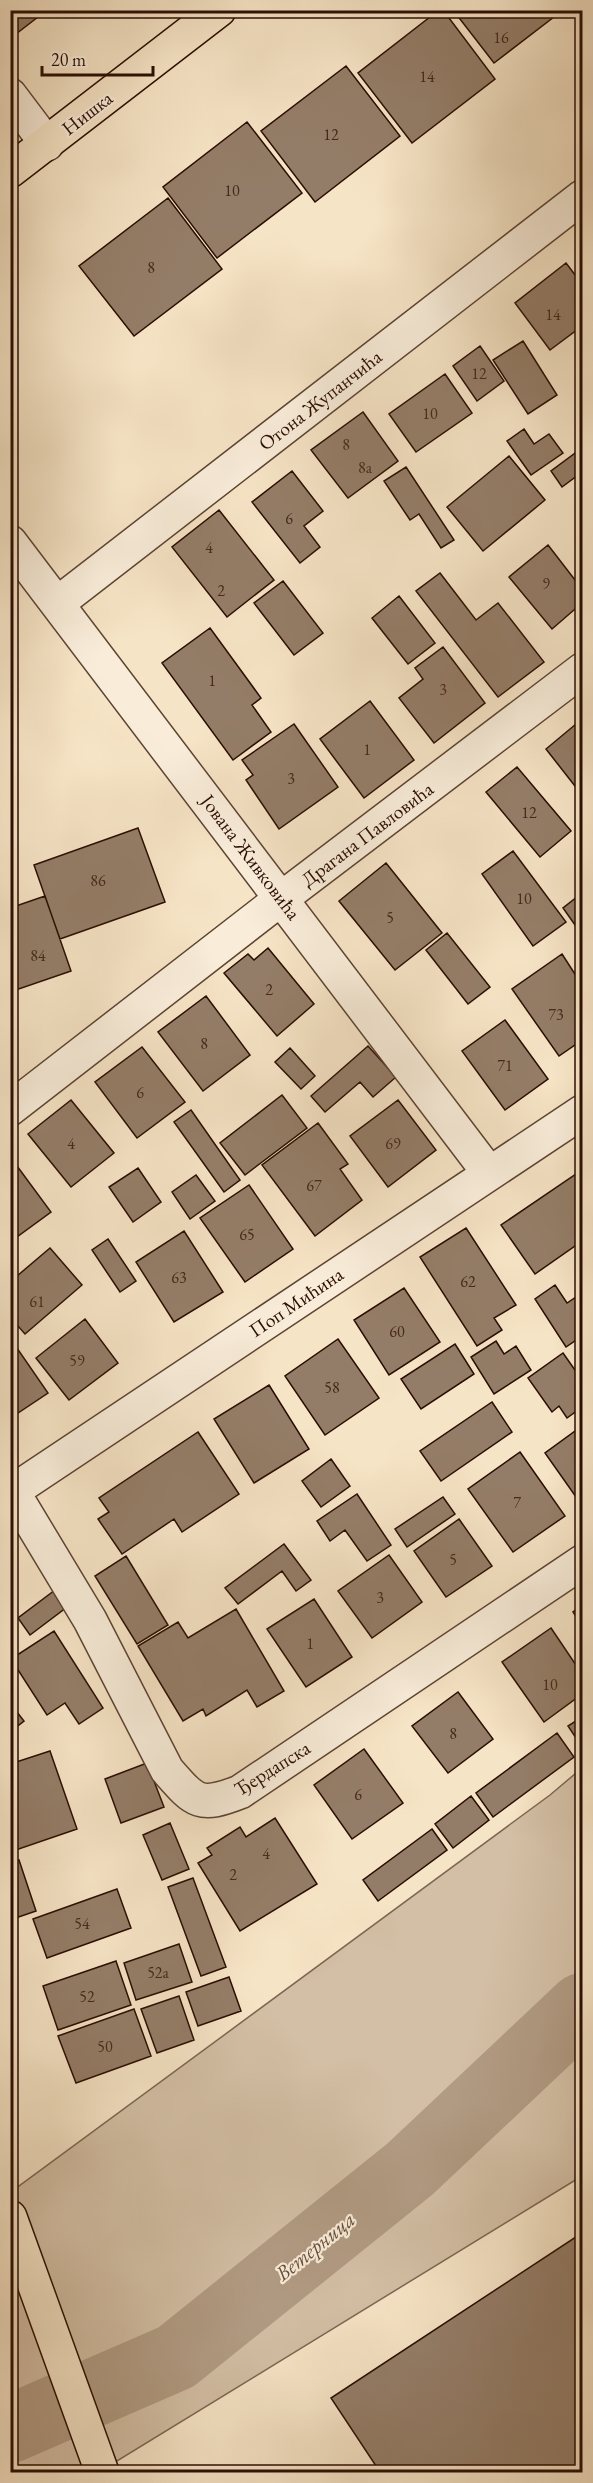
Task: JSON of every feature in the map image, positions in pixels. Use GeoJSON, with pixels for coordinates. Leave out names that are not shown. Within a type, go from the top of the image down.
{"type":"FeatureCollection","features":[{"type":"Feature","properties":{"kind":"main road","name":"Нишка"},"geometry":{"type":"LineString","coordinates":[[10,171],[219,10]]}},
{"type":"Feature","properties":{"kind":"main road"},"geometry":{"type":"LineString","coordinates":[[10,2217],[101,2472]]}},
{"type":"Feature","properties":{"kind":"street"},"geometry":{"type":"LineString","coordinates":[[10,95],[47,144]]}},
{"type":"Feature","properties":{"kind":"street","name":"Отона Жупанчића"},"geometry":{"type":"LineString","coordinates":[[58,603],[582,197]]}},
{"type":"Feature","properties":{"kind":"street","name":"Јована Живковића"},"geometry":{"type":"LineString","coordinates":[[10,542],[489,1173]]}},
{"type":"Feature","properties":{"kind":"street","name":"Драгана Павловића"},"geometry":{"type":"LineString","coordinates":[[10,1108],[582,670]]}},
{"type":"Feature","properties":{"kind":"street","name":"Поп Мићина"},"geometry":{"type":"LineString","coordinates":[[12,1493],[582,1112]]}},
{"type":"Feature","properties":{"kind":"street","name":"Ђердапска"},"geometry":{"type":"LineString","coordinates":[[12,1493],[90,1620],[167,1770],[183,1789],[200,1801],[216,1801],[240,1791],[582,1562]]}},
{"type":"Feature","properties":{"kind":"shaded area"},"geometry":{"type":"Polygon","coordinates":[[[582,1768],[582,2176],[99,2472],[11,2472],[11,2192],[550,1795],[582,1768]]]}},
{"type":"Feature","properties":{"kind":"building"},"geometry":{"type":"Polygon","coordinates":[[[10,10],[47,10],[12,37],[10,10]]]}},
{"type":"Feature","properties":{"kind":"building"},"geometry":{"type":"Polygon","coordinates":[[[439,10],[443,10],[495,79],[412,143],[358,73],[439,10]]]}},
{"type":"Feature","properties":{"kind":"building"},"geometry":{"type":"Polygon","coordinates":[[[453,10],[563,10],[494,63],[453,10]]]}},
{"type":"Feature","properties":{"kind":"building"},"geometry":{"type":"Polygon","coordinates":[[[346,66],[400,136],[315,202],[261,131],[346,66]]]}},
{"type":"Feature","properties":{"kind":"building"},"geometry":{"type":"Polygon","coordinates":[[[247,122],[302,193],[217,258],[163,187],[247,122]]]}},
{"type":"Feature","properties":{"kind":"building"},"geometry":{"type":"Polygon","coordinates":[[[168,198],[222,269],[134,336],[79,266],[168,198]]]}},
{"type":"Feature","properties":{"kind":"building"},"geometry":{"type":"Polygon","coordinates":[[[566,263],[582,284],[582,326],[550,350],[515,303],[566,263]]]}},
{"type":"Feature","properties":{"kind":"building"},"geometry":{"type":"Polygon","coordinates":[[[523,341],[557,395],[528,414],[493,360],[523,341]]]}},
{"type":"Feature","properties":{"kind":"building"},"geometry":{"type":"Polygon","coordinates":[[[480,346],[504,381],[477,401],[453,366],[480,346]]]}},
{"type":"Feature","properties":{"kind":"building"},"geometry":{"type":"Polygon","coordinates":[[[445,374],[472,413],[416,452],[389,414],[445,374]]]}},
{"type":"Feature","properties":{"kind":"building"},"geometry":{"type":"Polygon","coordinates":[[[363,412],[398,461],[348,498],[311,450],[363,412]]]}},
{"type":"Feature","properties":{"kind":"building"},"geometry":{"type":"Polygon","coordinates":[[[524,429],[534,444],[549,434],[563,453],[531,475],[507,441],[524,429]]]}},
{"type":"Feature","properties":{"kind":"building"},"geometry":{"type":"Polygon","coordinates":[[[582,448],[582,472],[562,487],[551,471],[582,448]]]}},
{"type":"Feature","properties":{"kind":"building"},"geometry":{"type":"Polygon","coordinates":[[[509,456],[545,500],[483,551],[447,507],[509,456]]]}},
{"type":"Feature","properties":{"kind":"building"},"geometry":{"type":"Polygon","coordinates":[[[406,467],[454,540],[441,548],[419,514],[410,520],[384,481],[406,467]]]}},
{"type":"Feature","properties":{"kind":"building"},"geometry":{"type":"Polygon","coordinates":[[[292,471],[323,511],[304,526],[320,547],[300,563],[252,502],[292,471]]]}},
{"type":"Feature","properties":{"kind":"building"},"geometry":{"type":"Polygon","coordinates":[[[219,510],[274,580],[227,617],[172,547],[219,510]]]}},
{"type":"Feature","properties":{"kind":"building"},"geometry":{"type":"Polygon","coordinates":[[[548,545],[582,589],[582,603],[552,629],[509,577],[548,545]]]}},
{"type":"Feature","properties":{"kind":"building"},"geometry":{"type":"Polygon","coordinates":[[[440,573],[476,620],[498,603],[544,662],[498,697],[416,591],[440,573]]]}},
{"type":"Feature","properties":{"kind":"building"},"geometry":{"type":"Polygon","coordinates":[[[283,581],[323,633],[294,655],[254,603],[283,581]]]}},
{"type":"Feature","properties":{"kind":"building"},"geometry":{"type":"Polygon","coordinates":[[[399,596],[435,643],[408,664],[372,618],[399,596]]]}},
{"type":"Feature","properties":{"kind":"building"},"geometry":{"type":"Polygon","coordinates":[[[210,628],[261,698],[252,705],[271,732],[233,760],[162,663],[210,628]]]}},
{"type":"Feature","properties":{"kind":"building"},"geometry":{"type":"Polygon","coordinates":[[[443,647],[485,703],[434,743],[399,698],[423,679],[415,668],[443,647]]]}},
{"type":"Feature","properties":{"kind":"building"},"geometry":{"type":"Polygon","coordinates":[[[370,701],[414,760],[364,798],[320,739],[370,701]]]}},
{"type":"Feature","properties":{"kind":"building"},"geometry":{"type":"Polygon","coordinates":[[[582,719],[582,795],[546,749],[582,719]]]}},
{"type":"Feature","properties":{"kind":"building"},"geometry":{"type":"Polygon","coordinates":[[[294,724],[338,787],[279,829],[246,780],[253,775],[242,760],[294,724]]]}},
{"type":"Feature","properties":{"kind":"building"},"geometry":{"type":"Polygon","coordinates":[[[517,767],[571,831],[540,857],[486,792],[517,767]]]}},
{"type":"Feature","properties":{"kind":"building"},"geometry":{"type":"Polygon","coordinates":[[[138,828],[165,902],[60,939],[34,865],[138,828]]]}},
{"type":"Feature","properties":{"kind":"building"},"geometry":{"type":"Polygon","coordinates":[[[513,851],[566,922],[533,946],[482,874],[513,851]]]}},
{"type":"Feature","properties":{"kind":"building"},"geometry":{"type":"Polygon","coordinates":[[[386,863],[442,933],[395,970],[339,901],[386,863]]]}},
{"type":"Feature","properties":{"kind":"building"},"geometry":{"type":"Polygon","coordinates":[[[582,893],[582,930],[580,932],[563,908],[582,893]]]}},
{"type":"Feature","properties":{"kind":"building"},"geometry":{"type":"Polygon","coordinates":[[[45,896],[71,971],[10,992],[10,908],[45,896]]]}},
{"type":"Feature","properties":{"kind":"building"},"geometry":{"type":"Polygon","coordinates":[[[447,933],[490,987],[468,1004],[426,950],[447,933]]]}},
{"type":"Feature","properties":{"kind":"building"},"geometry":{"type":"Polygon","coordinates":[[[268,948],[314,1004],[277,1036],[224,973],[248,954],[254,960],[268,948]]]}},
{"type":"Feature","properties":{"kind":"building"},"geometry":{"type":"Polygon","coordinates":[[[562,954],[582,985],[582,1040],[559,1056],[512,989],[562,954]]]}},
{"type":"Feature","properties":{"kind":"building"},"geometry":{"type":"Polygon","coordinates":[[[206,996],[250,1055],[203,1091],[158,1032],[206,996]]]}},
{"type":"Feature","properties":{"kind":"building"},"geometry":{"type":"Polygon","coordinates":[[[505,1020],[548,1079],[505,1110],[462,1051],[505,1020]]]}},
{"type":"Feature","properties":{"kind":"building"},"geometry":{"type":"Polygon","coordinates":[[[368,1046],[396,1077],[373,1097],[360,1082],[325,1112],[311,1096],[368,1046]]]}},
{"type":"Feature","properties":{"kind":"building"},"geometry":{"type":"Polygon","coordinates":[[[142,1047],[185,1102],[137,1138],[95,1082],[142,1047]]]}},
{"type":"Feature","properties":{"kind":"building"},"geometry":{"type":"Polygon","coordinates":[[[290,1048],[315,1076],[301,1089],[275,1062],[290,1048]]]}},
{"type":"Feature","properties":{"kind":"building"},"geometry":{"type":"Polygon","coordinates":[[[282,1095],[307,1128],[245,1175],[220,1143],[282,1095]]]}},
{"type":"Feature","properties":{"kind":"building"},"geometry":{"type":"Polygon","coordinates":[[[71,1100],[114,1153],[71,1187],[28,1134],[71,1100]]]}},
{"type":"Feature","properties":{"kind":"building"},"geometry":{"type":"Polygon","coordinates":[[[398,1100],[436,1150],[388,1187],[350,1136],[398,1100]]]}},
{"type":"Feature","properties":{"kind":"building"},"geometry":{"type":"Polygon","coordinates":[[[191,1110],[240,1180],[224,1192],[174,1122],[191,1110]]]}},
{"type":"Feature","properties":{"kind":"building"},"geometry":{"type":"Polygon","coordinates":[[[318,1123],[348,1164],[340,1169],[362,1200],[315,1236],[262,1165],[318,1123]]]}},
{"type":"Feature","properties":{"kind":"building"},"geometry":{"type":"Polygon","coordinates":[[[17,1166],[51,1212],[10,1242],[10,1171],[17,1166]]]}},
{"type":"Feature","properties":{"kind":"building"},"geometry":{"type":"Polygon","coordinates":[[[138,1168],[161,1202],[133,1222],[109,1187],[138,1168]]]}},
{"type":"Feature","properties":{"kind":"building"},"geometry":{"type":"Polygon","coordinates":[[[582,1170],[582,1241],[535,1274],[501,1225],[582,1170]]]}},
{"type":"Feature","properties":{"kind":"building"},"geometry":{"type":"Polygon","coordinates":[[[196,1175],[215,1201],[190,1219],[172,1192],[196,1175]]]}},
{"type":"Feature","properties":{"kind":"building"},"geometry":{"type":"Polygon","coordinates":[[[249,1185],[293,1249],[245,1282],[200,1218],[249,1185]]]}},
{"type":"Feature","properties":{"kind":"building"},"geometry":{"type":"Polygon","coordinates":[[[466,1228],[516,1305],[494,1318],[502,1330],[477,1346],[420,1257],[466,1228]]]}},
{"type":"Feature","properties":{"kind":"building"},"geometry":{"type":"Polygon","coordinates":[[[184,1231],[223,1292],[174,1322],[136,1262],[184,1231]]]}},
{"type":"Feature","properties":{"kind":"building"},"geometry":{"type":"Polygon","coordinates":[[[108,1239],[136,1281],[120,1292],[92,1250],[108,1239]]]}},
{"type":"Feature","properties":{"kind":"building"},"geometry":{"type":"Polygon","coordinates":[[[50,1248],[82,1285],[25,1334],[10,1317],[10,1282],[50,1248]]]}},
{"type":"Feature","properties":{"kind":"building"},"geometry":{"type":"Polygon","coordinates":[[[555,1285],[567,1303],[579,1295],[582,1300],[582,1336],[566,1347],[535,1299],[555,1285]]]}},
{"type":"Feature","properties":{"kind":"building"},"geometry":{"type":"Polygon","coordinates":[[[404,1288],[440,1342],[389,1375],[354,1320],[404,1288]]]}},
{"type":"Feature","properties":{"kind":"building"},"geometry":{"type":"Polygon","coordinates":[[[85,1319],[118,1363],[69,1400],[36,1358],[85,1319]]]}},
{"type":"Feature","properties":{"kind":"building"},"geometry":{"type":"Polygon","coordinates":[[[10,1338],[48,1393],[15,1415],[10,1408],[10,1338]]]}},
{"type":"Feature","properties":{"kind":"building"},"geometry":{"type":"Polygon","coordinates":[[[338,1339],[379,1398],[325,1435],[285,1376],[338,1339]]]}},
{"type":"Feature","properties":{"kind":"building"},"geometry":{"type":"Polygon","coordinates":[[[496,1341],[504,1354],[516,1346],[531,1370],[494,1394],[471,1357],[496,1341]]]}},
{"type":"Feature","properties":{"kind":"building"},"geometry":{"type":"Polygon","coordinates":[[[455,1344],[474,1374],[421,1409],[401,1379],[455,1344]]]}},
{"type":"Feature","properties":{"kind":"building"},"geometry":{"type":"Polygon","coordinates":[[[563,1353],[582,1380],[582,1407],[567,1418],[559,1406],[552,1412],[528,1378],[563,1353]]]}},
{"type":"Feature","properties":{"kind":"building"},"geometry":{"type":"Polygon","coordinates":[[[269,1385],[309,1449],[254,1483],[214,1419],[269,1385]]]}},
{"type":"Feature","properties":{"kind":"building"},"geometry":{"type":"Polygon","coordinates":[[[492,1402],[512,1432],[441,1481],[420,1451],[492,1402]]]}},
{"type":"Feature","properties":{"kind":"building"},"geometry":{"type":"Polygon","coordinates":[[[582,1426],[582,1503],[581,1504],[545,1453],[582,1426]]]}},
{"type":"Feature","properties":{"kind":"building"},"geometry":{"type":"Polygon","coordinates":[[[198,1432],[239,1494],[182,1532],[174,1519],[122,1554],[98,1519],[109,1512],[99,1498],[198,1432]]]}},
{"type":"Feature","properties":{"kind":"building"},"geometry":{"type":"Polygon","coordinates":[[[520,1452],[565,1516],[513,1552],[468,1489],[520,1452]]]}},
{"type":"Feature","properties":{"kind":"building"},"geometry":{"type":"Polygon","coordinates":[[[331,1459],[350,1486],[321,1507],[302,1481],[331,1459]]]}},
{"type":"Feature","properties":{"kind":"building"},"geometry":{"type":"Polygon","coordinates":[[[357,1494],[391,1545],[367,1561],[345,1530],[330,1541],[317,1521],[357,1494]]]}},
{"type":"Feature","properties":{"kind":"building"},"geometry":{"type":"Polygon","coordinates":[[[443,1497],[455,1514],[407,1547],[395,1529],[443,1497]]]}},
{"type":"Feature","properties":{"kind":"building"},"geometry":{"type":"Polygon","coordinates":[[[459,1519],[492,1566],[446,1597],[414,1551],[459,1519]]]}},
{"type":"Feature","properties":{"kind":"building"},"geometry":{"type":"Polygon","coordinates":[[[284,1544],[311,1580],[296,1591],[282,1571],[238,1604],[225,1588],[284,1544]]]}},
{"type":"Feature","properties":{"kind":"building"},"geometry":{"type":"Polygon","coordinates":[[[389,1555],[422,1602],[372,1638],[338,1591],[389,1555]]]}},
{"type":"Feature","properties":{"kind":"building"},"geometry":{"type":"Polygon","coordinates":[[[126,1556],[168,1625],[137,1644],[95,1576],[126,1556]]]}},
{"type":"Feature","properties":{"kind":"building"},"geometry":{"type":"Polygon","coordinates":[[[59,1587],[71,1604],[30,1635],[18,1618],[59,1587]]]}},
{"type":"Feature","properties":{"kind":"building"},"geometry":{"type":"Polygon","coordinates":[[[314,1599],[352,1657],[306,1687],[267,1629],[314,1599]]]}},
{"type":"Feature","properties":{"kind":"building"},"geometry":{"type":"Polygon","coordinates":[[[582,1605],[582,1626],[573,1612],[582,1605]]]}},
{"type":"Feature","properties":{"kind":"building"},"geometry":{"type":"Polygon","coordinates":[[[236,1609],[284,1691],[257,1707],[247,1690],[206,1716],[203,1709],[183,1721],[138,1646],[178,1622],[188,1638],[236,1609]]]}},
{"type":"Feature","properties":{"kind":"building"},"geometry":{"type":"Polygon","coordinates":[[[551,1628],[582,1674],[582,1694],[544,1722],[502,1662],[551,1628]]]}},
{"type":"Feature","properties":{"kind":"building"},"geometry":{"type":"Polygon","coordinates":[[[54,1631],[103,1708],[79,1724],[65,1703],[47,1715],[11,1659],[54,1631]]]}},
{"type":"Feature","properties":{"kind":"building"},"geometry":{"type":"Polygon","coordinates":[[[458,1692],[493,1739],[448,1773],[412,1726],[458,1692]]]}},
{"type":"Feature","properties":{"kind":"building"},"geometry":{"type":"Polygon","coordinates":[[[10,1703],[24,1721],[10,1732],[10,1703]]]}},
{"type":"Feature","properties":{"kind":"building"},"geometry":{"type":"Polygon","coordinates":[[[582,1717],[582,1747],[568,1726],[582,1717]]]}},
{"type":"Feature","properties":{"kind":"building"},"geometry":{"type":"Polygon","coordinates":[[[557,1733],[574,1757],[493,1817],[476,1793],[557,1733]]]}},
{"type":"Feature","properties":{"kind":"building"},"geometry":{"type":"Polygon","coordinates":[[[364,1749],[403,1803],[352,1839],[314,1785],[364,1749]]]}},
{"type":"Feature","properties":{"kind":"building"},"geometry":{"type":"Polygon","coordinates":[[[50,1751],[77,1829],[10,1852],[10,1764],[50,1751]]]}},
{"type":"Feature","properties":{"kind":"building"},"geometry":{"type":"Polygon","coordinates":[[[147,1763],[164,1807],[121,1823],[105,1779],[147,1763]]]}},
{"type":"Feature","properties":{"kind":"building"},"geometry":{"type":"Polygon","coordinates":[[[471,1796],[489,1820],[453,1848],[435,1824],[471,1796]]]}},
{"type":"Feature","properties":{"kind":"building"},"geometry":{"type":"Polygon","coordinates":[[[275,1818],[317,1884],[240,1931],[198,1863],[212,1855],[207,1848],[240,1827],[246,1837],[275,1818]]]}},
{"type":"Feature","properties":{"kind":"building"},"geometry":{"type":"Polygon","coordinates":[[[170,1823],[189,1869],[162,1880],[143,1835],[170,1823]]]}},
{"type":"Feature","properties":{"kind":"building"},"geometry":{"type":"Polygon","coordinates":[[[432,1829],[447,1850],[378,1901],[363,1880],[432,1829]]]}},
{"type":"Feature","properties":{"kind":"building"},"geometry":{"type":"Polygon","coordinates":[[[19,1860],[36,1911],[10,1920],[10,1863],[19,1860]]]}},
{"type":"Feature","properties":{"kind":"building"},"geometry":{"type":"Polygon","coordinates":[[[193,1878],[226,1967],[201,1976],[168,1887],[193,1878]]]}},
{"type":"Feature","properties":{"kind":"building"},"geometry":{"type":"Polygon","coordinates":[[[117,1889],[131,1928],[47,1958],[33,1919],[117,1889]]]}},
{"type":"Feature","properties":{"kind":"building"},"geometry":{"type":"Polygon","coordinates":[[[179,1944],[192,1982],[136,2000],[124,1963],[179,1944]]]}},
{"type":"Feature","properties":{"kind":"building"},"geometry":{"type":"Polygon","coordinates":[[[116,1961],[131,2005],[58,2030],[43,1986],[116,1961]]]}},
{"type":"Feature","properties":{"kind":"building"},"geometry":{"type":"Polygon","coordinates":[[[229,1977],[241,2011],[198,2026],[186,1992],[229,1977]]]}},
{"type":"Feature","properties":{"kind":"building"},"geometry":{"type":"Polygon","coordinates":[[[179,1996],[194,2040],[157,2053],[141,2009],[179,1996]]]}},
{"type":"Feature","properties":{"kind":"building"},"geometry":{"type":"Polygon","coordinates":[[[134,2009],[151,2056],[76,2083],[58,2036],[134,2009]]]}},
{"type":"Feature","properties":{"kind":"building"},"geometry":{"type":"Polygon","coordinates":[[[582,2233],[582,2472],[380,2472],[331,2398],[582,2233]]]}},
{"type":"Feature","properties":{"kind":"waterway","name":"Ветерница"},"geometry":{"type":"LineString","coordinates":[[10,2429],[176,2357],[410,2169],[582,2007]]}}]}
